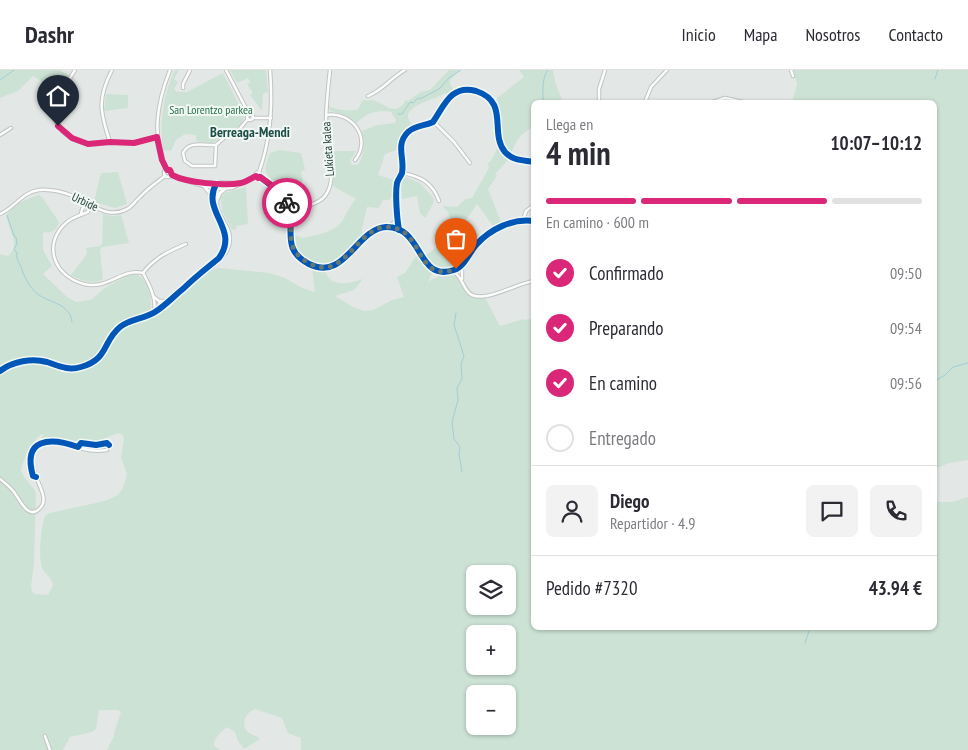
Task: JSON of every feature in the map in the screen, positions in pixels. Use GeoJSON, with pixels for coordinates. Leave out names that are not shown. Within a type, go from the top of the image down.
{"type":"FeatureCollection","features":[{"type":"Feature","properties":{"kind":"street"},"geometry":{"type":"LineString","coordinates":[[75,70],[54,107],[56,122],[63,132],[82,143],[94,144],[110,142],[134,143],[157,137]]}},
{"type":"Feature","properties":{"kind":"street"},"geometry":{"type":"LineString","coordinates":[[110,142],[103,123],[101,100],[105,83],[112,70]]}},
{"type":"Feature","properties":{"kind":"street"},"geometry":{"type":"LineString","coordinates":[[183,88],[190,70]]}},
{"type":"Feature","properties":{"kind":"street"},"geometry":{"type":"LineString","coordinates":[[226,70],[249,114],[252,114],[253,118]]}},
{"type":"Feature","properties":{"kind":"street"},"geometry":{"type":"LineString","coordinates":[[169,71],[159,107],[156,127],[162,160],[172,175],[204,186],[225,189],[232,188],[256,176],[259,172],[266,150],[271,118],[270,70]]}},
{"type":"Feature","properties":{"kind":"street","name":"Lukieta kalea"},"geometry":{"type":"LineString","coordinates":[[289,208],[318,202],[325,197],[329,188],[331,168],[326,131],[326,105],[330,70]]}},
{"type":"Feature","properties":{"kind":"street"},"geometry":{"type":"LineString","coordinates":[[368,96],[375,93],[405,70]]}},
{"type":"Feature","properties":{"kind":"street"},"geometry":{"type":"LineString","coordinates":[[599,100],[599,89],[605,70]]}},
{"type":"Feature","properties":{"kind":"street"},"geometry":{"type":"LineString","coordinates":[[646,100],[650,87],[667,70]]}},
{"type":"Feature","properties":{"kind":"street"},"geometry":{"type":"LineString","coordinates":[[791,70],[793,76]]}},
{"type":"Feature","properties":{"kind":"street"},"geometry":{"type":"LineString","coordinates":[[399,230],[396,188],[402,173],[401,145],[404,137],[415,128],[435,120],[444,103],[454,94],[468,90],[483,94],[494,105],[498,117],[500,141],[505,152],[515,159],[531,162]]}},
{"type":"Feature","properties":{"kind":"street"},"geometry":{"type":"LineString","coordinates":[[719,100],[725,98],[734,100]]}},
{"type":"Feature","properties":{"kind":"street"},"geometry":{"type":"LineString","coordinates":[[216,145],[215,166],[192,166],[185,161],[184,150],[191,145],[216,145],[226,136],[236,133],[248,119],[247,116],[249,114]]}},
{"type":"Feature","properties":{"kind":"street"},"geometry":{"type":"LineString","coordinates":[[326,115],[342,115],[357,127],[361,136],[362,146],[355,160]]}},
{"type":"Feature","properties":{"kind":"street"},"geometry":{"type":"LineString","coordinates":[[248,119],[271,118]]}},
{"type":"Feature","properties":{"kind":"street"},"geometry":{"type":"LineString","coordinates":[[435,120],[439,128],[454,142],[470,163]]}},
{"type":"Feature","properties":{"kind":"street"},"geometry":{"type":"LineString","coordinates":[[428,124],[439,128]]}},
{"type":"Feature","properties":{"kind":"street"},"geometry":{"type":"LineString","coordinates":[[0,135],[11,128]]}},
{"type":"Feature","properties":{"kind":"street"},"geometry":{"type":"LineString","coordinates":[[167,170],[164,172],[165,176],[172,175]]}},
{"type":"Feature","properties":{"kind":"street"},"geometry":{"type":"LineString","coordinates":[[259,172],[261,174],[260,177]]}},
{"type":"Feature","properties":{"kind":"street"},"geometry":{"type":"LineString","coordinates":[[402,173],[414,175],[424,180],[432,187],[439,201]]}},
{"type":"Feature","properties":{"kind":"street","name":"Urbide"},"geometry":{"type":"LineString","coordinates":[[0,214],[25,195],[40,190],[62,192],[110,213],[125,210],[165,176]]}},
{"type":"Feature","properties":{"kind":"street"},"geometry":{"type":"LineString","coordinates":[[256,176],[274,187],[286,200],[290,212],[290,236],[293,248],[302,259],[310,264],[319,266],[337,264],[354,250],[366,235],[377,229],[390,227],[406,234],[414,241],[427,265],[440,271],[452,270],[462,265],[476,245],[498,228],[523,220],[531,221]]}},
{"type":"Feature","properties":{"kind":"street"},"geometry":{"type":"LineString","coordinates":[[190,182],[241,183]]}},
{"type":"Feature","properties":{"kind":"street"},"geometry":{"type":"LineString","coordinates":[[212,197],[216,184]]}},
{"type":"Feature","properties":{"kind":"street"},"geometry":{"type":"LineString","coordinates":[[192,280],[222,259],[228,250],[230,238],[221,218],[216,184]]}},
{"type":"Feature","properties":{"kind":"street"},"geometry":{"type":"LineString","coordinates":[[0,370],[12,364],[27,361],[45,361],[65,368],[82,367],[92,362],[103,354],[113,335],[120,327],[161,308],[219,258],[226,244],[224,229],[217,215],[212,197],[204,186]]}},
{"type":"Feature","properties":{"kind":"street"},"geometry":{"type":"LineString","coordinates":[[217,201],[220,193],[225,189]]}},
{"type":"Feature","properties":{"kind":"street"},"geometry":{"type":"LineString","coordinates":[[81,215],[83,210],[82,201]]}},
{"type":"Feature","properties":{"kind":"street"},"geometry":{"type":"LineString","coordinates":[[88,212],[89,205]]}},
{"type":"Feature","properties":{"kind":"street"},"geometry":{"type":"LineString","coordinates":[[83,210],[89,205]]}},
{"type":"Feature","properties":{"kind":"street","name":"Lukieta kalea"},"geometry":{"type":"LineString","coordinates":[[290,212],[297,207]]}},
{"type":"Feature","properties":{"kind":"street"},"geometry":{"type":"LineString","coordinates":[[523,220],[526,211],[531,207]]}},
{"type":"Feature","properties":{"kind":"street"},"geometry":{"type":"LineString","coordinates":[[100,210],[88,212],[69,220],[62,227],[55,236],[52,246],[55,262],[64,274],[83,284],[106,284],[128,272],[143,273]]}},
{"type":"Feature","properties":{"kind":"street"},"geometry":{"type":"LineString","coordinates":[[390,227],[397,218]]}},
{"type":"Feature","properties":{"kind":"street"},"geometry":{"type":"LineString","coordinates":[[143,273],[155,260],[186,244]]}},
{"type":"Feature","properties":{"kind":"street"},"geometry":{"type":"LineString","coordinates":[[462,265],[463,280]]}},
{"type":"Feature","properties":{"kind":"street"},"geometry":{"type":"LineString","coordinates":[[452,270],[463,280],[470,294],[483,297],[524,282],[531,281]]}},
{"type":"Feature","properties":{"kind":"street"},"geometry":{"type":"LineString","coordinates":[[143,273],[155,304],[153,313]]}},
{"type":"Feature","properties":{"kind":"street"},"geometry":{"type":"LineString","coordinates":[[152,295],[159,301],[161,308]]}},
{"type":"Feature","properties":{"kind":"street"},"geometry":{"type":"LineString","coordinates":[[159,301],[170,300]]}},
{"type":"Feature","properties":{"kind":"street"},"geometry":{"type":"LineString","coordinates":[[155,304],[161,308]]}},
{"type":"Feature","properties":{"kind":"street"},"geometry":{"type":"LineString","coordinates":[[0,478],[12,490],[24,508],[28,511],[36,511],[43,506],[44,499],[34,467],[33,456],[38,447],[48,442],[54,442],[87,450],[107,450]]}},
{"type":"Feature","properties":{"kind":"street"},"geometry":{"type":"LineString","coordinates":[[45,736],[50,750]]}},
{"type":"Feature","properties":{"kind":"green space"},"geometry":{"type":"Polygon","coordinates":[[[0,70],[59,70],[69,75],[59,92],[33,76],[18,91],[0,98],[0,70]]]}},
{"type":"Feature","properties":{"kind":"green space","name":"San Lorentzo parkea"},"geometry":{"type":"Polygon","coordinates":[[[175,70],[179,70],[174,79],[178,82],[174,89],[177,92],[187,92],[223,73],[244,115],[239,126],[224,134],[213,143],[196,141],[196,135],[185,134],[176,140],[171,151],[163,150],[163,109],[175,70]]]}},
{"type":"Feature","properties":{"kind":"green space"},"geometry":{"type":"Polygon","coordinates":[[[230,70],[266,70],[268,92],[263,94],[262,111],[250,95],[253,93],[247,84],[250,82],[248,78],[237,83],[230,70]]]}},
{"type":"Feature","properties":{"kind":"green space"},"geometry":{"type":"Polygon","coordinates":[[[449,70],[460,70],[450,80],[454,91],[447,95],[445,93],[413,108],[408,117],[413,126],[403,136],[399,149],[385,154],[378,175],[396,181],[395,191],[389,200],[383,200],[379,208],[367,207],[361,233],[374,227],[335,261],[326,264],[316,263],[305,258],[296,247],[293,234],[302,238],[324,233],[335,228],[343,220],[356,199],[333,186],[334,171],[331,151],[356,151],[350,161],[352,165],[358,165],[362,158],[362,131],[377,125],[395,123],[396,120],[391,112],[382,111],[368,114],[357,123],[346,115],[331,111],[328,106],[335,109],[354,110],[358,109],[363,100],[372,100],[389,108],[397,108],[402,106],[406,100],[408,101],[421,92],[430,90],[449,70]]]}},
{"type":"Feature","properties":{"kind":"green space"},"geometry":{"type":"Polygon","coordinates":[[[519,70],[553,70],[562,100],[531,100],[531,129],[519,138],[511,154],[505,149],[502,141],[497,98],[524,77],[519,70]]]}},
{"type":"Feature","properties":{"kind":"green space"},"geometry":{"type":"Polygon","coordinates":[[[794,70],[968,70],[968,460],[949,463],[937,468],[937,100],[793,100],[797,85],[794,70]]]}},
{"type":"Feature","properties":{"kind":"green space"},"geometry":{"type":"Polygon","coordinates":[[[106,94],[128,95],[128,108],[104,111],[106,94]]]}},
{"type":"Feature","properties":{"kind":"green space"},"geometry":{"type":"Polygon","coordinates":[[[498,147],[508,160],[495,174],[497,176],[488,189],[501,222],[493,226],[477,204],[466,220],[479,236],[458,263],[447,268],[435,266],[429,262],[425,255],[437,246],[451,223],[448,212],[442,206],[457,207],[466,199],[472,198],[489,168],[488,163],[498,147]]]}},
{"type":"Feature","properties":{"kind":"green space"},"geometry":{"type":"Polygon","coordinates":[[[279,150],[301,153],[305,169],[301,172],[303,181],[299,183],[295,180],[284,180],[279,186],[270,178],[266,172],[266,164],[270,153],[279,150]]]}},
{"type":"Feature","properties":{"kind":"green space"},"geometry":{"type":"Polygon","coordinates":[[[118,172],[127,204],[115,208],[94,202],[101,173],[118,172]]]}},
{"type":"Feature","properties":{"kind":"green space"},"geometry":{"type":"Polygon","coordinates":[[[406,177],[420,183],[434,199],[425,218],[420,213],[417,196],[402,199],[401,181],[406,177]]]}},
{"type":"Feature","properties":{"kind":"green space"},"geometry":{"type":"Polygon","coordinates":[[[246,187],[248,224],[236,226],[237,229],[232,230],[222,211],[221,197],[225,193],[246,187]]]}},
{"type":"Feature","properties":{"kind":"green space"},"geometry":{"type":"Polygon","coordinates":[[[39,195],[59,222],[54,230],[44,232],[43,234],[43,250],[52,266],[43,274],[67,297],[76,302],[91,300],[106,287],[129,275],[136,274],[147,285],[151,312],[155,316],[169,308],[189,286],[206,272],[219,268],[269,273],[315,292],[312,268],[325,270],[327,276],[335,282],[346,283],[363,279],[354,290],[335,296],[353,307],[364,311],[373,310],[390,301],[404,297],[397,277],[405,273],[417,255],[423,265],[432,273],[428,282],[443,275],[455,276],[460,279],[474,295],[484,296],[500,326],[531,319],[531,630],[937,630],[937,501],[952,502],[968,497],[968,750],[301,750],[301,738],[288,733],[282,718],[255,709],[246,717],[244,723],[247,732],[260,739],[244,749],[238,741],[235,732],[227,727],[215,740],[214,746],[220,750],[107,750],[114,736],[121,712],[118,710],[99,710],[96,729],[92,732],[70,737],[63,750],[0,750],[0,254],[8,256],[14,249],[14,241],[6,216],[17,205],[39,195]],[[118,433],[98,441],[72,441],[55,437],[41,438],[44,434],[42,434],[29,450],[21,470],[36,493],[34,564],[31,586],[32,592],[35,594],[48,595],[53,585],[42,568],[40,557],[40,542],[45,516],[50,513],[105,501],[118,495],[123,488],[127,474],[121,457],[123,435],[118,433]]]}},
{"type":"Feature","properties":{"kind":"green space"},"geometry":{"type":"Polygon","coordinates":[[[103,214],[121,215],[129,243],[102,247],[100,250],[103,279],[91,282],[71,275],[87,254],[86,248],[102,244],[103,214]]]}},
{"type":"Feature","properties":{"kind":"waterway"},"geometry":{"type":"LineString","coordinates":[[0,80],[14,70]]}},
{"type":"Feature","properties":{"kind":"waterway"},"geometry":{"type":"LineString","coordinates":[[398,114],[402,114],[410,102],[413,103],[418,98],[420,99],[439,89],[450,77],[461,70]]}},
{"type":"Feature","properties":{"kind":"waterway"},"geometry":{"type":"LineString","coordinates":[[543,100],[543,88],[548,70]]}},
{"type":"Feature","properties":{"kind":"waterway"},"geometry":{"type":"LineString","coordinates":[[935,79],[938,70]]}},
{"type":"Feature","properties":{"kind":"waterway"},"geometry":{"type":"LineString","coordinates":[[7,215],[16,237],[17,244],[14,249],[28,283],[39,295],[68,311],[72,322]]}},
{"type":"Feature","properties":{"kind":"waterway"},"geometry":{"type":"LineString","coordinates":[[456,313],[454,325],[464,356],[461,364],[462,379],[457,388],[458,400],[452,422],[454,439],[460,447],[459,454],[462,472]]}},
{"type":"Feature","properties":{"kind":"waterway"},"geometry":{"type":"LineString","coordinates":[[937,380],[953,367],[968,363]]}},
{"type":"Feature","properties":{"kind":"waterway"},"geometry":{"type":"LineString","coordinates":[[805,643],[809,631]]}},
{"type":"Feature","properties":{"kind":"cycle path"},"geometry":{"type":"LineString","coordinates":[[399,230],[396,193],[397,183],[403,167],[401,147],[404,137],[411,130],[433,122],[445,103],[454,94],[467,90],[476,91],[493,102],[496,110],[498,136],[505,152],[515,159],[531,162]]}},
{"type":"Feature","properties":{"kind":"cycle path"},"geometry":{"type":"LineString","coordinates":[[260,177],[277,190],[286,202],[290,215],[292,245],[295,252],[309,264],[321,268],[332,266],[341,261],[366,236],[386,227],[398,229],[407,235],[433,269],[442,272],[454,270],[464,262],[473,248],[488,234],[510,223],[531,221]]}},
{"type":"Feature","properties":{"kind":"cycle path"},"geometry":{"type":"LineString","coordinates":[[0,371],[11,365],[29,360],[47,362],[64,368],[81,367],[90,364],[101,355],[110,338],[120,327],[159,309],[219,258],[224,248],[225,238],[213,203],[216,184]]}},
{"type":"Feature","properties":{"kind":"cycle path"},"geometry":{"type":"LineString","coordinates":[[36,477],[33,476],[31,454],[35,447],[41,444],[58,442],[78,447],[81,443],[96,445],[107,443],[109,445]]}},
{"type":"Feature","properties":{"kind":"way so far"},"geometry":{"type":"LineString","coordinates":[[287,203],[290,212],[290,236],[293,248],[299,258],[310,264],[326,266],[337,264],[354,250],[366,235],[377,229],[390,227],[406,234],[414,241],[421,257],[431,268],[445,271],[456,269]]}},
{"type":"Feature","properties":{"kind":"district","name":"Berreaga-Mendi"},"geometry":{"type":"Point","coordinates":[250,132]}},
{"type":"Feature","properties":{"kind":"route"},"geometry":{"type":"LineString","coordinates":[[58,126],[72,138],[88,144],[110,142],[125,144],[157,137],[162,160],[167,170],[172,172],[172,175],[190,182],[216,184],[241,183],[256,176],[274,187],[287,203]]}}]}
